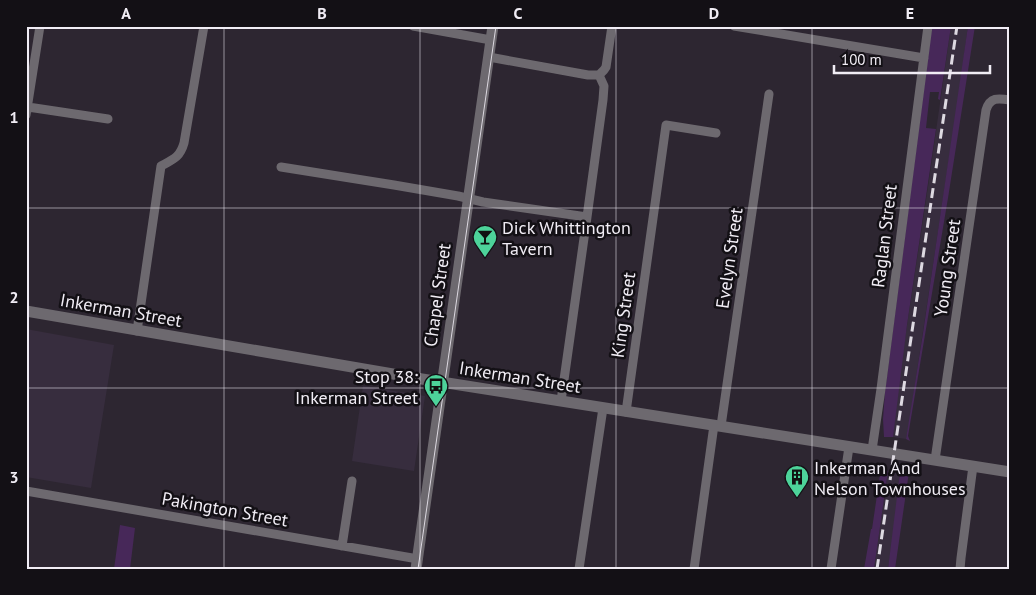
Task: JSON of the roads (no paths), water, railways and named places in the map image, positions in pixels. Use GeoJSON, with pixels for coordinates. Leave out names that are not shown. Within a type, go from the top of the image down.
{"type":"FeatureCollection","features":[{"type":"Feature","properties":{"kind":"street"},"geometry":{"type":"LineString","coordinates":[[40,26],[27,111],[108,119]]}},
{"type":"Feature","properties":{"kind":"street"},"geometry":{"type":"LineString","coordinates":[[137,331],[161,166],[175,158],[182,149],[204,26]]}},
{"type":"Feature","properties":{"kind":"street"},"geometry":{"type":"LineString","coordinates":[[413,26],[492,40]]}},
{"type":"Feature","properties":{"kind":"street","name":"Chapel Street"},"geometry":{"type":"LineString","coordinates":[[417,564],[493,26]]}},
{"type":"Feature","properties":{"kind":"street"},"geometry":{"type":"LineString","coordinates":[[489,57],[588,75],[599,75],[606,67],[612,26]]}},
{"type":"Feature","properties":{"kind":"street"},"geometry":{"type":"LineString","coordinates":[[734,26],[924,58]]}},
{"type":"Feature","properties":{"kind":"street","name":"Raglan Street"},"geometry":{"type":"LineString","coordinates":[[872,450],[928,26]]}},
{"type":"Feature","properties":{"kind":"street"},"geometry":{"type":"LineString","coordinates":[[560,401],[588,217],[603,100],[604,86],[599,75]]}},
{"type":"Feature","properties":{"kind":"street","name":"Evelyn Street"},"geometry":{"type":"LineString","coordinates":[[694,569],[769,94]]}},
{"type":"Feature","properties":{"kind":"street","name":"Young Street"},"geometry":{"type":"LineString","coordinates":[[935,460],[986,110],[990,102],[996,98],[1010,100]]}},
{"type":"Feature","properties":{"kind":"street","name":"King Street"},"geometry":{"type":"LineString","coordinates":[[626,412],[666,124],[716,133]]}},
{"type":"Feature","properties":{"kind":"street"},"geometry":{"type":"LineString","coordinates":[[281,167],[588,217]]}},
{"type":"Feature","properties":{"kind":"street","name":"Inkerman Street"},"geometry":{"type":"LineString","coordinates":[[26,311],[442,383],[1010,472]]}},
{"type":"Feature","properties":{"kind":"street"},"geometry":{"type":"LineString","coordinates":[[579,569],[603,408]]}},
{"type":"Feature","properties":{"kind":"street"},"geometry":{"type":"LineString","coordinates":[[831,569],[849,447]]}},
{"type":"Feature","properties":{"kind":"street"},"geometry":{"type":"LineString","coordinates":[[960,569],[973,466]]}},
{"type":"Feature","properties":{"kind":"street"},"geometry":{"type":"LineString","coordinates":[[342,546],[352,481]]}},
{"type":"Feature","properties":{"kind":"street","name":"Pakington Street"},"geometry":{"type":"LineString","coordinates":[[26,491],[342,546],[417,564]]}},
{"type":"Feature","properties":{"kind":"tram line"},"geometry":{"type":"LineString","coordinates":[[418,569],[496,26]]}},
{"type":"Feature","properties":{"kind":"railway"},"geometry":{"type":"LineString","coordinates":[[877,569],[957,26]]}},
{"type":"Feature","properties":{"kind":"place","name":"Dick Whittington Tavern"},"geometry":{"type":"Point","coordinates":[485,258]}},
{"type":"Feature","properties":{"kind":"place","name":"Stop 38: Inkerman Street"},"geometry":{"type":"Point","coordinates":[436,407]}},
{"type":"Feature","properties":{"kind":"place","name":"Inkerman And Nelson Townhouses"},"geometry":{"type":"Point","coordinates":[797,498]}}]}
